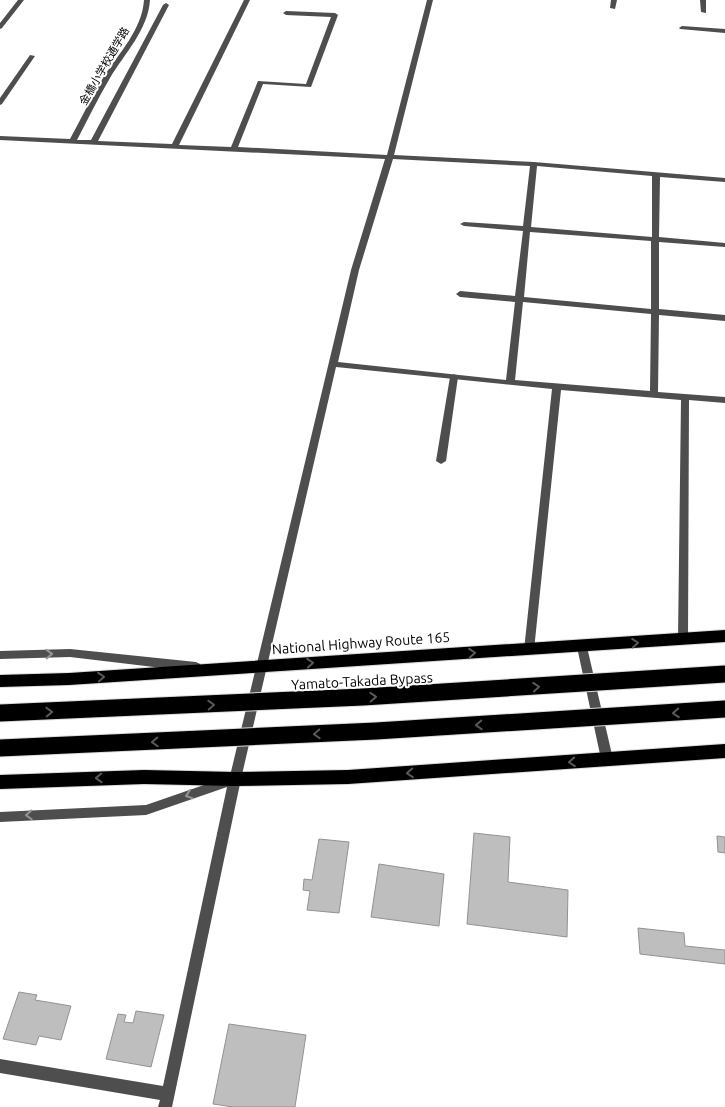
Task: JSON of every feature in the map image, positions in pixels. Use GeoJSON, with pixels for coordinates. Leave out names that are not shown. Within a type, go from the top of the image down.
{"type":"FeatureCollection","features":[{"type":"Feature","properties":{"kind":"highway","name":"National Highway Route 165"},"geometry":{"type":"LineString","coordinates":[[0,681],[69,679],[582,647],[725,636]]}},
{"type":"Feature","properties":{"kind":"highway","name":"Yamato-Takada Bypass"},"geometry":{"type":"LineString","coordinates":[[0,713],[137,709],[370,697],[725,674]]}},
{"type":"Feature","properties":{"kind":"highway"},"geometry":{"type":"LineString","coordinates":[[0,748],[376,731],[725,709]]}},
{"type":"Feature","properties":{"kind":"highway"},"geometry":{"type":"LineString","coordinates":[[0,782],[144,777],[235,779],[348,777],[725,751]]}},
{"type":"Feature","properties":{"kind":"street"},"geometry":{"type":"LineString","coordinates":[[0,27],[21,0]]}},
{"type":"Feature","properties":{"kind":"street","name":"金橋小学校通学路"},"geometry":{"type":"LineString","coordinates":[[73,141],[106,79],[135,33],[148,8],[147,0]]}},
{"type":"Feature","properties":{"kind":"street"},"geometry":{"type":"LineString","coordinates":[[175,146],[247,0]]}},
{"type":"Feature","properties":{"kind":"street"},"geometry":{"type":"LineString","coordinates":[[0,1066],[166,1101],[235,779],[355,270],[390,156],[430,0]]}},
{"type":"Feature","properties":{"kind":"street"},"geometry":{"type":"LineString","coordinates":[[613,8],[614,0]]}},
{"type":"Feature","properties":{"kind":"street"},"geometry":{"type":"LineString","coordinates":[[703,0],[704,12]]}},
{"type":"Feature","properties":{"kind":"street"},"geometry":{"type":"LineString","coordinates":[[94,142],[166,6]]}},
{"type":"Feature","properties":{"kind":"street"},"geometry":{"type":"LineString","coordinates":[[234,148],[260,82],[309,86],[334,16],[286,12]]}},
{"type":"Feature","properties":{"kind":"street"},"geometry":{"type":"LineString","coordinates":[[682,28],[725,31]]}},
{"type":"Feature","properties":{"kind":"street"},"geometry":{"type":"LineString","coordinates":[[0,103],[32,56]]}},
{"type":"Feature","properties":{"kind":"street"},"geometry":{"type":"LineString","coordinates":[[0,138],[534,164],[725,180]]}},
{"type":"Feature","properties":{"kind":"street"},"geometry":{"type":"LineString","coordinates":[[510,383],[534,164]]}},
{"type":"Feature","properties":{"kind":"street"},"geometry":{"type":"LineString","coordinates":[[654,395],[656,174]]}},
{"type":"Feature","properties":{"kind":"street"},"geometry":{"type":"LineString","coordinates":[[464,224],[725,245]]}},
{"type":"Feature","properties":{"kind":"street"},"geometry":{"type":"LineString","coordinates":[[460,294],[725,318]]}},
{"type":"Feature","properties":{"kind":"street"},"geometry":{"type":"LineString","coordinates":[[333,364],[510,383],[725,400]]}},
{"type":"Feature","properties":{"kind":"street"},"geometry":{"type":"LineString","coordinates":[[441,461],[454,377]]}},
{"type":"Feature","properties":{"kind":"street"},"geometry":{"type":"LineString","coordinates":[[529,650],[557,387]]}},
{"type":"Feature","properties":{"kind":"street"},"geometry":{"type":"LineString","coordinates":[[683,639],[685,397]]}},
{"type":"Feature","properties":{"kind":"street"},"geometry":{"type":"LineString","coordinates":[[582,647],[607,760]]}},
{"type":"Feature","properties":{"kind":"street"},"geometry":{"type":"LineString","coordinates":[[0,655],[70,653],[214,669]]}},
{"type":"Feature","properties":{"kind":"street"},"geometry":{"type":"LineString","coordinates":[[0,817],[146,810],[235,779]]}},
{"type":"Feature","properties":{"kind":"building"},"geometry":{"type":"Polygon","coordinates":[[[474,833],[510,837],[508,882],[568,890],[567,937],[467,924],[474,833]]]}},
{"type":"Feature","properties":{"kind":"building"},"geometry":{"type":"Polygon","coordinates":[[[717,836],[725,837],[725,853],[718,852],[717,836]]]}},
{"type":"Feature","properties":{"kind":"building"},"geometry":{"type":"Polygon","coordinates":[[[319,839],[349,842],[339,913],[307,910],[310,891],[303,890],[304,879],[312,880],[319,839]]]}},
{"type":"Feature","properties":{"kind":"building"},"geometry":{"type":"Polygon","coordinates":[[[379,864],[444,874],[439,926],[371,917],[379,864]]]}},
{"type":"Feature","properties":{"kind":"building"},"geometry":{"type":"Polygon","coordinates":[[[638,928],[684,933],[685,946],[725,950],[725,964],[640,954],[638,928]]]}},
{"type":"Feature","properties":{"kind":"building"},"geometry":{"type":"Polygon","coordinates":[[[19,992],[37,995],[35,1000],[71,1006],[61,1040],[39,1036],[36,1045],[3,1039],[19,992]]]}},
{"type":"Feature","properties":{"kind":"building"},"geometry":{"type":"Polygon","coordinates":[[[136,1011],[164,1015],[151,1067],[106,1059],[118,1014],[126,1015],[124,1022],[133,1023],[136,1011]]]}},
{"type":"Feature","properties":{"kind":"building"},"geometry":{"type":"Polygon","coordinates":[[[229,1024],[306,1035],[295,1107],[233,1107],[213,1104],[229,1024]]]}}]}
